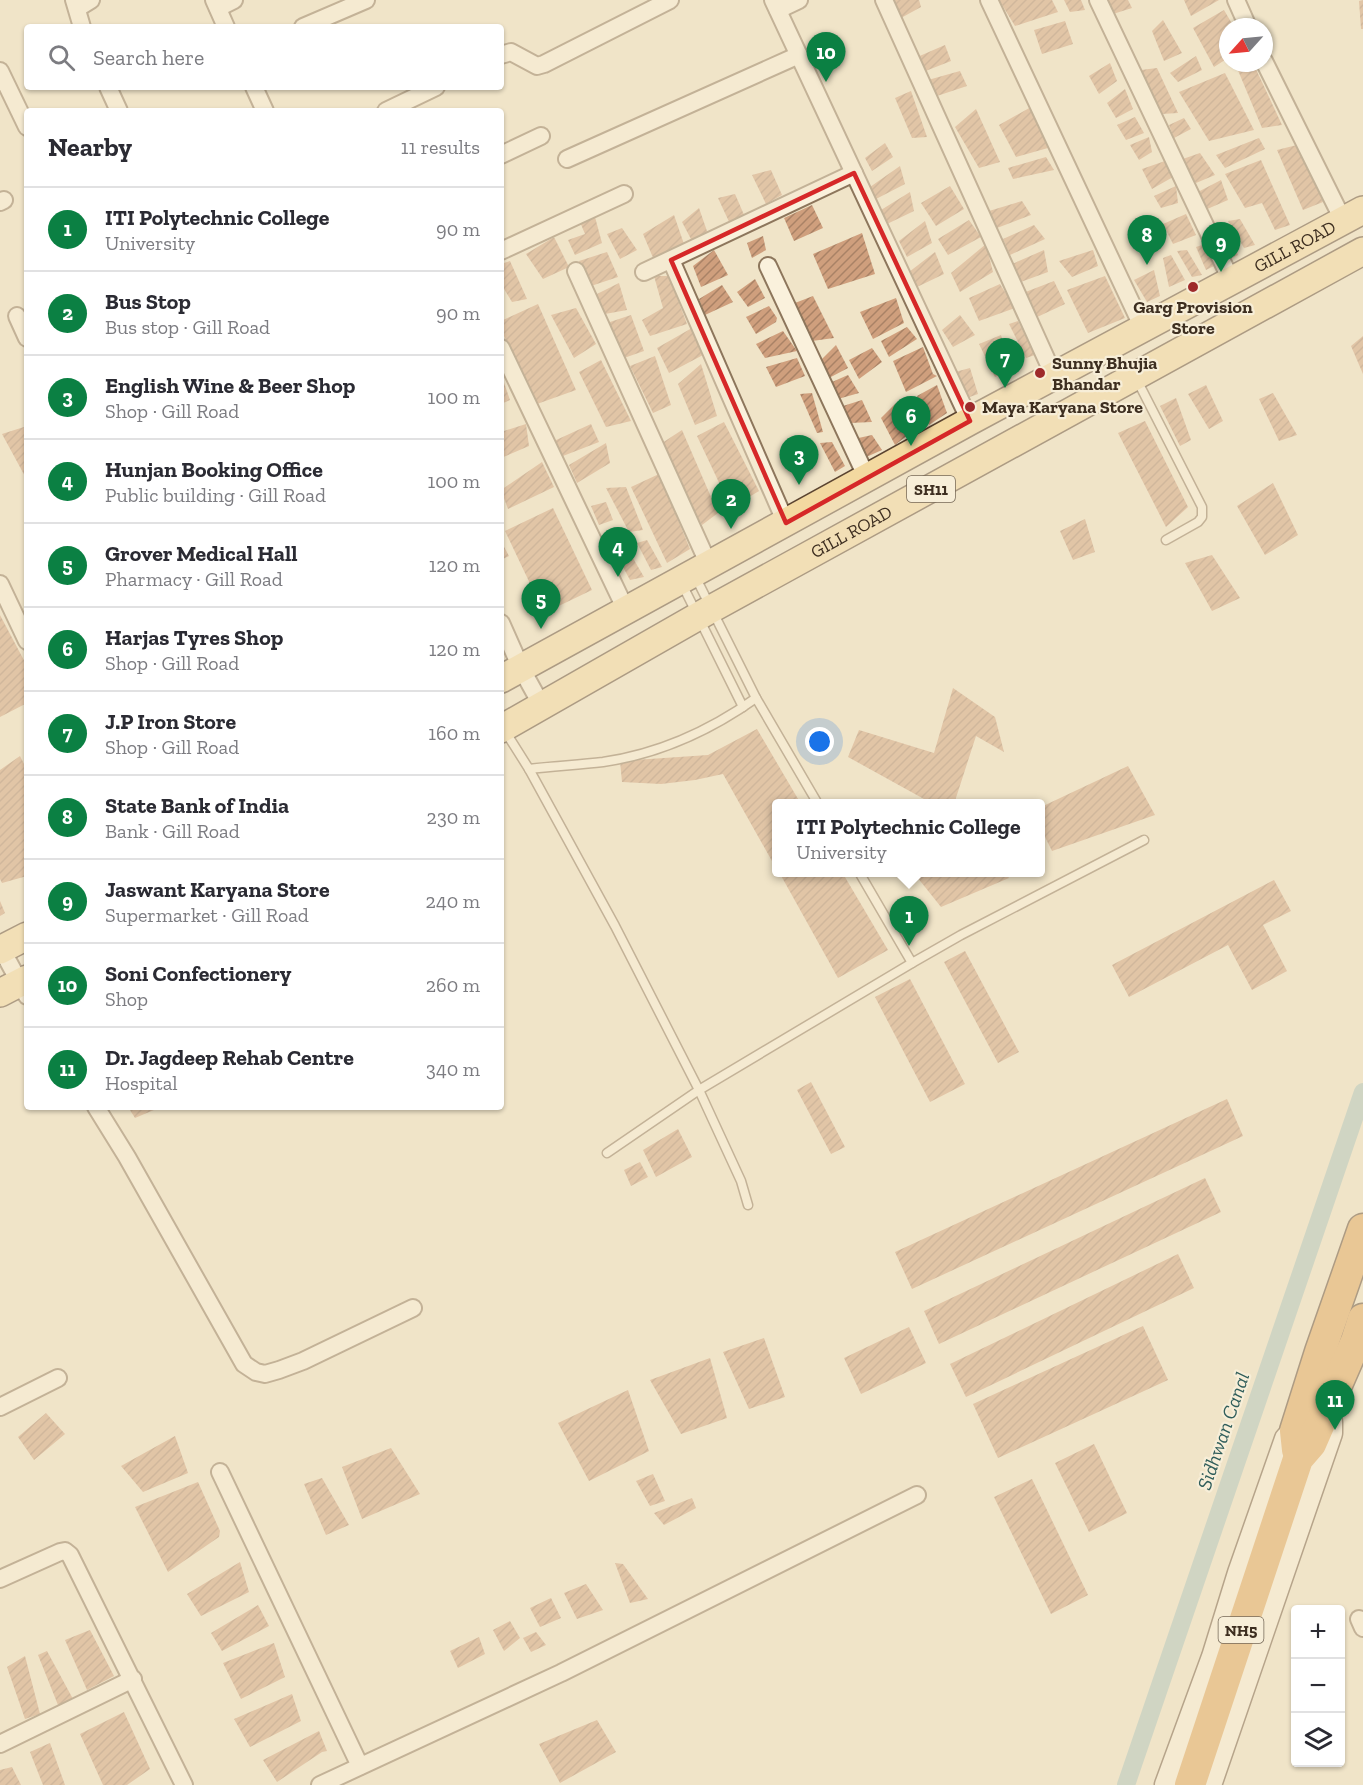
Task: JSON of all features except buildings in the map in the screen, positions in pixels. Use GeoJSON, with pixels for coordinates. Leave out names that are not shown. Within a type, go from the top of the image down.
{"type":"FeatureCollection","features":[{"type":"Feature","properties":{"kind":"highway","name":"NH5"},"geometry":{"type":"LineString","coordinates":[[1190,1785],[1296,1455],[1320,1352],[1363,1229]]}},
{"type":"Feature","properties":{"kind":"highway","name":"NH5"},"geometry":{"type":"LineString","coordinates":[[1296,1455],[1311,1444],[1331,1396],[1361,1339]]}},
{"type":"Feature","properties":{"kind":"main road","name":"GILL ROAD"},"geometry":{"type":"LineString","coordinates":[[511,673],[970,421],[1353,215]]}},
{"type":"Feature","properties":{"kind":"main road","name":"GILL ROAD"},"geometry":{"type":"LineString","coordinates":[[504,728],[704,614],[1363,251]]}},
{"type":"Feature","properties":{"kind":"main road"},"geometry":{"type":"LineString","coordinates":[[1,950],[24,938]]}},
{"type":"Feature","properties":{"kind":"street"},"geometry":{"type":"LineString","coordinates":[[225,24],[216,4],[234,0]]}},
{"type":"Feature","properties":{"kind":"street"},"geometry":{"type":"LineString","coordinates":[[310,24],[366,0]]}},
{"type":"Feature","properties":{"kind":"street"},"geometry":{"type":"LineString","coordinates":[[504,54],[511,52],[537,66],[544,64],[670,0]]}},
{"type":"Feature","properties":{"kind":"street"},"geometry":{"type":"LineString","coordinates":[[799,0],[776,5],[970,421]]}},
{"type":"Feature","properties":{"kind":"street"},"geometry":{"type":"LineString","coordinates":[[884,0],[1054,376]]}},
{"type":"Feature","properties":{"kind":"street"},"geometry":{"type":"LineString","coordinates":[[989,0],[1143,328]]}},
{"type":"Feature","properties":{"kind":"street"},"geometry":{"type":"LineString","coordinates":[[1098,0],[1231,280]]}},
{"type":"Feature","properties":{"kind":"street"},"geometry":{"type":"LineString","coordinates":[[1236,0],[1244,18]]}},
{"type":"Feature","properties":{"kind":"street"},"geometry":{"type":"LineString","coordinates":[[81,3],[78,17],[81,24]]}},
{"type":"Feature","properties":{"kind":"street"},"geometry":{"type":"LineString","coordinates":[[567,159],[799,55]]}},
{"type":"Feature","properties":{"kind":"street"},"geometry":{"type":"LineString","coordinates":[[0,71],[24,121]]}},
{"type":"Feature","properties":{"kind":"street"},"geometry":{"type":"LineString","coordinates":[[1270,72],[1353,215]]}},
{"type":"Feature","properties":{"kind":"street"},"geometry":{"type":"LineString","coordinates":[[109,90],[118,108]]}},
{"type":"Feature","properties":{"kind":"street"},"geometry":{"type":"LineString","coordinates":[[255,90],[263,108]]}},
{"type":"Feature","properties":{"kind":"street"},"geometry":{"type":"LineString","coordinates":[[407,107],[432,90]]}},
{"type":"Feature","properties":{"kind":"street"},"geometry":{"type":"LineString","coordinates":[[504,154],[541,136]]}},
{"type":"Feature","properties":{"kind":"street"},"geometry":{"type":"LineString","coordinates":[[644,272],[854,173]]}},
{"type":"Feature","properties":{"kind":"street"},"geometry":{"type":"LineString","coordinates":[[504,250],[624,194]]}},
{"type":"Feature","properties":{"kind":"street"},"geometry":{"type":"LineString","coordinates":[[671,260],[786,522]]}},
{"type":"Feature","properties":{"kind":"street"},"geometry":{"type":"LineString","coordinates":[[768,266],[867,478]]}},
{"type":"Feature","properties":{"kind":"street"},"geometry":{"type":"LineString","coordinates":[[576,271],[694,573]]}},
{"type":"Feature","properties":{"kind":"street"},"geometry":{"type":"LineString","coordinates":[[17,316],[24,331]]}},
{"type":"Feature","properties":{"kind":"street"},"geometry":{"type":"LineString","coordinates":[[504,354],[626,610]]}},
{"type":"Feature","properties":{"kind":"street"},"geometry":{"type":"LineString","coordinates":[[0,584],[24,635]]}},
{"type":"Feature","properties":{"kind":"street"},"geometry":{"type":"LineString","coordinates":[[504,638],[511,673],[542,706]]}},
{"type":"Feature","properties":{"kind":"street"},"geometry":{"type":"LineString","coordinates":[[1,950],[18,988]]}},
{"type":"Feature","properties":{"kind":"street"},"geometry":{"type":"LineString","coordinates":[[98,1110],[249,1369],[265,1374],[295,1364],[412,1308]]}},
{"type":"Feature","properties":{"kind":"street"},"geometry":{"type":"LineString","coordinates":[[0,1407],[58,1378]]}},
{"type":"Feature","properties":{"kind":"street"},"geometry":{"type":"LineString","coordinates":[[1209,1785],[1330,1433],[1331,1396]]}},
{"type":"Feature","properties":{"kind":"street"},"geometry":{"type":"LineString","coordinates":[[1167,1785],[1214,1657],[1240,1573],[1287,1438],[1296,1455]]}},
{"type":"Feature","properties":{"kind":"street"},"geometry":{"type":"LineString","coordinates":[[220,1472],[360,1766]]}},
{"type":"Feature","properties":{"kind":"street"},"geometry":{"type":"LineString","coordinates":[[320,1785],[561,1673],[917,1495]]}},
{"type":"Feature","properties":{"kind":"street"},"geometry":{"type":"LineString","coordinates":[[0,1579],[60,1552],[65,1551],[70,1554],[184,1785]]}},
{"type":"Feature","properties":{"kind":"street"},"geometry":{"type":"LineString","coordinates":[[0,1744],[133,1679]]}},
{"type":"Feature","properties":{"kind":"lane"},"geometry":{"type":"LineString","coordinates":[[1135,377],[1202,507],[1202,516],[1198,522],[1166,540]]}},
{"type":"Feature","properties":{"kind":"lane"},"geometry":{"type":"LineString","coordinates":[[694,573],[704,614],[743,707]]}},
{"type":"Feature","properties":{"kind":"lane"},"geometry":{"type":"LineString","coordinates":[[694,573],[704,614],[815,799]]}},
{"type":"Feature","properties":{"kind":"lane"},"geometry":{"type":"LineString","coordinates":[[529,768],[604,761],[657,749],[713,726],[756,698]]}},
{"type":"Feature","properties":{"kind":"lane"},"geometry":{"type":"LineString","coordinates":[[504,732],[529,768],[615,926],[699,1090],[741,1181],[748,1205]]}},
{"type":"Feature","properties":{"kind":"lane"},"geometry":{"type":"LineString","coordinates":[[607,1153],[699,1090],[912,963],[1144,840]]}},
{"type":"Feature","properties":{"kind":"lane"},"geometry":{"type":"LineString","coordinates":[[861,877],[912,963]]}},
{"type":"Feature","properties":{"kind":"highlighted area"},"geometry":{"type":"Polygon","coordinates":[[[854,173],[970,421],[786,523],[671,260],[854,173]]]}},
{"type":"Feature","properties":{"kind":"waterway","name":"Sidhwan Canal"},"geometry":{"type":"LineString","coordinates":[[1126,1785],[1363,1092]]}},
{"type":"Feature","properties":{"kind":"place","name":"Soni Confectionery"},"geometry":{"type":"Point","coordinates":[826,82]}},
{"type":"Feature","properties":{"kind":"place","name":"State Bank of India"},"geometry":{"type":"Point","coordinates":[1147,265]}},
{"type":"Feature","properties":{"kind":"place","name":"Jaswant Karyana Store"},"geometry":{"type":"Point","coordinates":[1221,272]}},
{"type":"Feature","properties":{"kind":"place","name":"Garg Provision Store"},"geometry":{"type":"Point","coordinates":[1193,287]}},
{"type":"Feature","properties":{"kind":"place","name":"Sunny Bhujia Bhandar"},"geometry":{"type":"Point","coordinates":[1040,373]}},
{"type":"Feature","properties":{"kind":"place","name":"J.P Iron Store"},"geometry":{"type":"Point","coordinates":[1005,388]}},
{"type":"Feature","properties":{"kind":"place","name":"Maya Karyana Store"},"geometry":{"type":"Point","coordinates":[970,407]}},
{"type":"Feature","properties":{"kind":"place","name":"Harjas Tyres Shop"},"geometry":{"type":"Point","coordinates":[911,446]}},
{"type":"Feature","properties":{"kind":"place","name":"English Wine & Beer Shop"},"geometry":{"type":"Point","coordinates":[799,485]}},
{"type":"Feature","properties":{"kind":"place","name":"Bus Stop"},"geometry":{"type":"Point","coordinates":[731,529]}},
{"type":"Feature","properties":{"kind":"place","name":"Hunjan Booking Office"},"geometry":{"type":"Point","coordinates":[618,577]}},
{"type":"Feature","properties":{"kind":"place","name":"Grover Medical Hall"},"geometry":{"type":"Point","coordinates":[541,629]}},
{"type":"Feature","properties":{"kind":"place","name":"ITI Polytechnic College"},"geometry":{"type":"Point","coordinates":[909,946]}},
{"type":"Feature","properties":{"kind":"place","name":"Dr. Jagdeep Rehab Centre"},"geometry":{"type":"Point","coordinates":[1335,1430]}}]}
